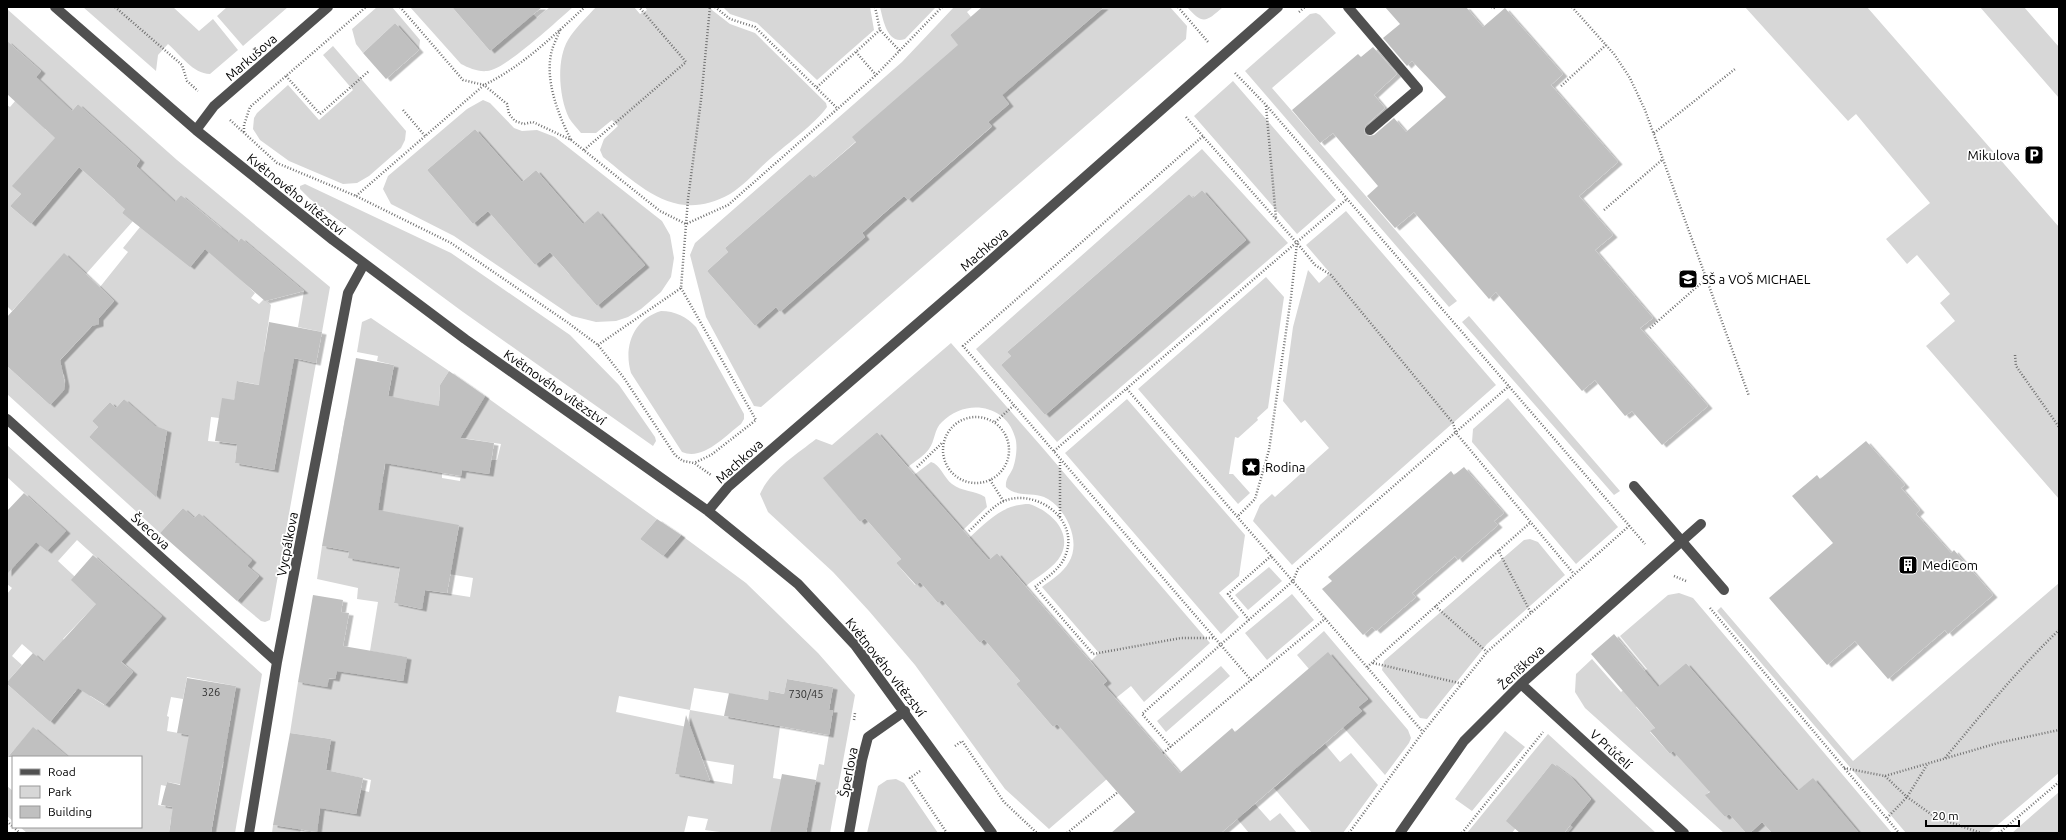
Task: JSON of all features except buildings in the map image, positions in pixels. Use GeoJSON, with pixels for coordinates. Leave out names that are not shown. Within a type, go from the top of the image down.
{"type":"FeatureCollection","features":[{"type":"Feature","properties":{"kind":"street","name":"Květnového vítězství"},"geometry":{"type":"LineString","coordinates":[[55,7],[196,130],[364,264],[471,343],[708,511],[798,584],[855,645],[905,711],[992,833]]}},
{"type":"Feature","properties":{"kind":"street","name":"Markušova"},"geometry":{"type":"LineString","coordinates":[[196,130],[214,106],[328,7]]}},
{"type":"Feature","properties":{"kind":"street","name":"Machkova"},"geometry":{"type":"LineString","coordinates":[[708,511],[728,487],[976,273],[1278,7]]}},
{"type":"Feature","properties":{"kind":"street"},"geometry":{"type":"LineString","coordinates":[[1348,7],[1418,89],[1370,130]]}},
{"type":"Feature","properties":{"kind":"street","name":"Vycpálkova"},"geometry":{"type":"LineString","coordinates":[[249,833],[277,662],[348,293],[364,264]]}},
{"type":"Feature","properties":{"kind":"street","name":"Švecova"},"geometry":{"type":"LineString","coordinates":[[7,419],[277,662]]}},
{"type":"Feature","properties":{"kind":"street"},"geometry":{"type":"LineString","coordinates":[[1634,486],[1724,590]]}},
{"type":"Feature","properties":{"kind":"street","name":"Ženíškova"},"geometry":{"type":"LineString","coordinates":[[1400,833],[1464,741],[1520,684],[1701,524]]}},
{"type":"Feature","properties":{"kind":"street","name":"V Průčelí"},"geometry":{"type":"LineString","coordinates":[[1520,684],[1684,833]]}},
{"type":"Feature","properties":{"kind":"street","name":"Šperlova"},"geometry":{"type":"LineString","coordinates":[[849,833],[862,760],[868,737],[905,711]]}},
{"type":"Feature","properties":{"kind":"path"},"geometry":{"type":"LineString","coordinates":[[115,7],[182,65],[187,81],[277,164],[356,196],[451,243],[567,322],[598,345],[624,378],[675,455],[694,463],[728,487]]}},
{"type":"Feature","properties":{"kind":"path"},"geometry":{"type":"LineString","coordinates":[[244,133],[244,125],[250,107],[366,7]]}},
{"type":"Feature","properties":{"kind":"path"},"geometry":{"type":"LineString","coordinates":[[400,7],[464,80],[484,85],[507,104],[509,114],[515,121],[524,124],[533,122],[571,140],[660,211],[686,224]]}},
{"type":"Feature","properties":{"kind":"path"},"geometry":{"type":"LineString","coordinates":[[356,196],[484,85],[507,73],[561,29],[585,7]]}},
{"type":"Feature","properties":{"kind":"path"},"geometry":{"type":"LineString","coordinates":[[584,150],[686,62],[639,7]]}},
{"type":"Feature","properties":{"kind":"path"},"geometry":{"type":"LineString","coordinates":[[694,463],[702,461],[711,455],[756,420],[680,288],[710,7]]}},
{"type":"Feature","properties":{"kind":"path"},"geometry":{"type":"LineString","coordinates":[[715,7],[730,19],[755,27],[838,109]]}},
{"type":"Feature","properties":{"kind":"path"},"geometry":{"type":"LineString","coordinates":[[875,7],[880,30],[900,51]]}},
{"type":"Feature","properties":{"kind":"path"},"geometry":{"type":"LineString","coordinates":[[686,224],[728,205],[876,75],[942,7]]}},
{"type":"Feature","properties":{"kind":"path"},"geometry":{"type":"LineString","coordinates":[[1178,7],[1266,105],[1660,561],[1675,577],[1686,581],[1691,585]]}},
{"type":"Feature","properties":{"kind":"path"},"geometry":{"type":"LineString","coordinates":[[1572,7],[1614,54],[1630,78],[1654,133],[1749,396]]}},
{"type":"Feature","properties":{"kind":"path"},"geometry":{"type":"LineString","coordinates":[[561,29],[552,51],[550,73],[554,95],[563,124],[571,140]]}},
{"type":"Feature","properties":{"kind":"path"},"geometry":{"type":"LineString","coordinates":[[817,87],[880,30]]}},
{"type":"Feature","properties":{"kind":"path"},"geometry":{"type":"LineString","coordinates":[[1561,86],[1606,45]]}},
{"type":"Feature","properties":{"kind":"path"},"geometry":{"type":"LineString","coordinates":[[856,52],[876,75]]}},
{"type":"Feature","properties":{"kind":"path"},"geometry":{"type":"LineString","coordinates":[[1654,133],[1735,69]]}},
{"type":"Feature","properties":{"kind":"path"},"geometry":{"type":"LineString","coordinates":[[286,76],[320,114],[370,71]]}},
{"type":"Feature","properties":{"kind":"path"},"geometry":{"type":"LineString","coordinates":[[1266,105],[1276,219]]}},
{"type":"Feature","properties":{"kind":"path"},"geometry":{"type":"LineString","coordinates":[[403,110],[425,136]]}},
{"type":"Feature","properties":{"kind":"path"},"geometry":{"type":"LineString","coordinates":[[1190,110],[1184,115],[1315,265],[1331,275],[1453,423],[1456,433],[1574,574]]}},
{"type":"Feature","properties":{"kind":"path"},"geometry":{"type":"LineString","coordinates":[[1203,136],[963,346],[1251,680]]}},
{"type":"Feature","properties":{"kind":"path"},"geometry":{"type":"LineString","coordinates":[[1604,210],[1663,159]]}},
{"type":"Feature","properties":{"kind":"path"},"geometry":{"type":"LineString","coordinates":[[1054,451],[1347,199]]}},
{"type":"Feature","properties":{"kind":"path"},"geometry":{"type":"LineString","coordinates":[[1238,516],[1255,499],[1268,450],[1292,297],[1297,243]]}},
{"type":"Feature","properties":{"kind":"path"},"geometry":{"type":"LineString","coordinates":[[1650,328],[1707,278]]}},
{"type":"Feature","properties":{"kind":"path"},"geometry":{"type":"LineString","coordinates":[[598,345],[680,288]]}},
{"type":"Feature","properties":{"kind":"path"},"geometry":{"type":"LineString","coordinates":[[2015,355],[2016,366],[2059,427]]}},
{"type":"Feature","properties":{"kind":"path"},"geometry":{"type":"LineString","coordinates":[[1171,747],[1142,714],[1294,581],[1298,569],[1509,386]]}},
{"type":"Feature","properties":{"kind":"path"},"geometry":{"type":"LineString","coordinates":[[1127,388],[1423,732]]}},
{"type":"Feature","properties":{"kind":"path"},"geometry":{"type":"LineString","coordinates":[[995,422],[1014,405]]}},
{"type":"Feature","properties":{"kind":"path"},"geometry":{"type":"LineString","coordinates":[[969,416],[983,417],[995,422],[1004,431],[1008,443],[1008,457],[1004,469],[990,480],[982,483],[969,482],[957,477],[947,468],[943,456],[943,443],[948,430],[957,422],[969,416]]}},
{"type":"Feature","properties":{"kind":"path"},"geometry":{"type":"LineString","coordinates":[[916,467],[943,443]]}},
{"type":"Feature","properties":{"kind":"path"},"geometry":{"type":"LineString","coordinates":[[1060,459],[1060,518],[1068,538],[1067,553],[1061,565],[1036,587],[1093,654],[1181,638],[1214,638]]}},
{"type":"Feature","properties":{"kind":"path"},"geometry":{"type":"LineString","coordinates":[[990,480],[1004,502]]}},
{"type":"Feature","properties":{"kind":"path"},"geometry":{"type":"LineString","coordinates":[[970,531],[992,510],[1004,502],[1018,498],[1032,499],[1045,504],[1060,518]]}},
{"type":"Feature","properties":{"kind":"path"},"geometry":{"type":"LineString","coordinates":[[1367,667],[1531,522]]}},
{"type":"Feature","properties":{"kind":"path"},"geometry":{"type":"LineString","coordinates":[[1350,833],[1423,732],[1463,684],[1487,652],[1629,526]]}},
{"type":"Feature","properties":{"kind":"path"},"geometry":{"type":"LineString","coordinates":[[1498,550],[1531,613]]}},
{"type":"Feature","properties":{"kind":"path"},"geometry":{"type":"LineString","coordinates":[[1249,620],[1228,594],[1272,555]]}},
{"type":"Feature","properties":{"kind":"path"},"geometry":{"type":"LineString","coordinates":[[1435,606],[1487,652]]}},
{"type":"Feature","properties":{"kind":"path"},"geometry":{"type":"LineString","coordinates":[[1710,607],[1899,833]]}},
{"type":"Feature","properties":{"kind":"path"},"geometry":{"type":"LineString","coordinates":[[1163,753],[1326,618]]}},
{"type":"Feature","properties":{"kind":"path"},"geometry":{"type":"LineString","coordinates":[[1945,759],[1998,692],[2030,657],[2059,630]]}},
{"type":"Feature","properties":{"kind":"path"},"geometry":{"type":"LineString","coordinates":[[1372,662],[1463,684]]}},
{"type":"Feature","properties":{"kind":"path"},"geometry":{"type":"LineString","coordinates":[[1462,833],[1556,716]]}},
{"type":"Feature","properties":{"kind":"path"},"geometry":{"type":"LineString","coordinates":[[1844,768],[1885,776],[1998,743],[2059,730]]}},
{"type":"Feature","properties":{"kind":"path"},"geometry":{"type":"LineString","coordinates":[[1887,818],[1908,797],[1927,764]]}},
{"type":"Feature","properties":{"kind":"path"},"geometry":{"type":"LineString","coordinates":[[1885,776],[1908,797],[1935,817],[1981,833]]}},
{"type":"Feature","properties":{"kind":"path"},"geometry":{"type":"LineString","coordinates":[[1999,833],[2059,782]]}},
{"type":"Feature","properties":{"kind":"path"},"geometry":{"type":"LineString","coordinates":[[1067,833],[1118,792]]}},
{"type":"Feature","properties":{"kind":"path"},"geometry":{"type":"LineString","coordinates":[[926,802],[947,833]]}},
{"type":"Feature","properties":{"kind":"green space"},"geometry":{"type":"Polygon","coordinates":[[[83,7],[173,7],[199,31],[213,19],[238,50],[210,74],[198,71],[192,67],[168,44],[158,55],[156,71],[83,7]]]}},
{"type":"Feature","properties":{"kind":"green space"},"geometry":{"type":"Polygon","coordinates":[[[227,7],[288,7],[243,46],[217,16],[227,7]]]}},
{"type":"Feature","properties":{"kind":"green space"},"geometry":{"type":"Polygon","coordinates":[[[377,7],[392,7],[420,40],[419,50],[395,23],[363,53],[356,44],[352,29],[377,7]]]}},
{"type":"Feature","properties":{"kind":"green space"},"geometry":{"type":"Polygon","coordinates":[[[410,7],[452,7],[490,51],[533,14],[537,18],[550,7],[573,7],[518,54],[495,68],[487,71],[480,71],[461,64],[410,7]]]}},
{"type":"Feature","properties":{"kind":"green space"},"geometry":{"type":"Polygon","coordinates":[[[596,7],[634,7],[640,14],[647,10],[645,7],[710,7],[730,24],[755,33],[826,103],[827,107],[808,127],[730,194],[711,202],[693,205],[677,204],[661,198],[646,190],[603,157],[600,150],[604,139],[618,126],[612,120],[596,133],[581,133],[570,120],[566,110],[560,79],[560,68],[564,48],[574,31],[596,7]]]}},
{"type":"Feature","properties":{"kind":"green space"},"geometry":{"type":"Polygon","coordinates":[[[723,7],[870,7],[874,30],[817,80],[757,23],[730,14],[723,7]]]}},
{"type":"Feature","properties":{"kind":"green space"},"geometry":{"type":"Polygon","coordinates":[[[880,7],[936,7],[905,39],[899,40],[890,35],[887,30],[880,7]]]}},
{"type":"Feature","properties":{"kind":"green space"},"geometry":{"type":"Polygon","coordinates":[[[954,7],[973,7],[967,12],[971,17],[950,35],[962,49],[814,178],[810,174],[725,248],[728,252],[707,271],[755,326],[776,307],[780,312],[865,237],[862,233],[904,196],[908,200],[992,127],[988,122],[1009,104],[998,91],[1024,76],[1104,7],[1170,7],[1187,26],[1186,39],[761,407],[754,406],[706,317],[690,255],[695,243],[902,62],[954,7]]]}},
{"type":"Feature","properties":{"kind":"green space"},"geometry":{"type":"Polygon","coordinates":[[[1187,7],[1223,7],[1212,16],[1201,19],[1192,13],[1187,7]]]}},
{"type":"Feature","properties":{"kind":"green space"},"geometry":{"type":"Polygon","coordinates":[[[1745,7],[1867,7],[2059,227],[2059,499],[1926,346],[1955,321],[1940,303],[1950,294],[1917,255],[1907,264],[1886,239],[1930,203],[1856,114],[1848,121],[1745,7]]]}},
{"type":"Feature","properties":{"kind":"green space"},"geometry":{"type":"Polygon","coordinates":[[[1980,7],[2024,7],[2059,47],[2059,98],[1980,7]]]}},
{"type":"Feature","properties":{"kind":"green space"},"geometry":{"type":"Polygon","coordinates":[[[7,9],[177,160],[330,287],[322,332],[298,327],[304,291],[241,238],[222,262],[255,293],[251,298],[259,304],[264,299],[271,305],[264,352],[316,363],[270,620],[265,622],[261,621],[237,601],[259,576],[247,566],[251,560],[199,513],[194,518],[183,508],[160,533],[7,394],[7,366],[50,405],[59,395],[65,386],[65,381],[61,370],[56,365],[92,326],[99,321],[99,318],[114,301],[100,287],[128,252],[123,248],[140,227],[135,196],[122,213],[133,221],[86,274],[64,254],[12,311],[7,306],[7,105],[10,107],[41,71],[12,45],[7,50],[7,9]],[[78,104],[72,111],[66,106],[45,129],[68,149],[13,186],[21,194],[10,206],[31,224],[79,167],[115,200],[141,171],[136,166],[140,160],[78,104]],[[181,195],[150,234],[191,266],[222,228],[181,195]],[[238,381],[234,400],[219,418],[211,417],[208,441],[237,444],[235,463],[274,470],[288,390],[238,381]],[[124,399],[116,408],[110,402],[92,421],[98,427],[89,437],[147,488],[160,473],[167,430],[153,426],[124,399]]]}},
{"type":"Feature","properties":{"kind":"green space"},"geometry":{"type":"Polygon","coordinates":[[[1316,13],[1320,15],[1336,33],[1272,88],[1457,301],[1449,307],[1245,71],[1310,14],[1316,13]]]}},
{"type":"Feature","properties":{"kind":"green space"},"geometry":{"type":"Polygon","coordinates":[[[333,46],[406,131],[405,140],[401,148],[369,176],[357,183],[343,184],[289,161],[260,140],[253,129],[254,118],[257,113],[288,85],[319,120],[353,90],[323,55],[333,46]]]}},
{"type":"Feature","properties":{"kind":"green space"},"geometry":{"type":"Polygon","coordinates":[[[1233,81],[1336,200],[1297,234],[1194,116],[1233,81]]]}},
{"type":"Feature","properties":{"kind":"green space"},"geometry":{"type":"Polygon","coordinates":[[[483,100],[490,103],[514,128],[522,131],[537,130],[555,137],[662,221],[670,235],[674,258],[671,277],[661,292],[641,309],[628,317],[616,321],[596,322],[572,316],[454,236],[391,204],[383,189],[388,176],[467,109],[483,100]],[[475,129],[427,170],[473,224],[488,211],[535,265],[550,252],[569,274],[581,281],[578,284],[597,306],[645,265],[583,224],[536,170],[522,182],[475,129]]]}},
{"type":"Feature","properties":{"kind":"green space"},"geometry":{"type":"Polygon","coordinates":[[[1202,149],[1288,243],[1057,442],[976,349],[1202,149]],[[1202,190],[1193,198],[1189,194],[1007,352],[1011,356],[1001,365],[1045,415],[1246,240],[1202,190]]]}},
{"type":"Feature","properties":{"kind":"green space"},"geometry":{"type":"Polygon","coordinates":[[[305,184],[451,253],[570,335],[619,385],[655,437],[656,441],[653,446],[463,312],[310,199],[300,189],[300,186],[305,184]]]}},
{"type":"Feature","properties":{"kind":"green space"},"geometry":{"type":"Polygon","coordinates":[[[1346,211],[1496,385],[1292,565],[1253,521],[1260,505],[1272,494],[1275,497],[1329,448],[1305,420],[1301,423],[1283,401],[1293,327],[1308,270],[1319,283],[1330,273],[1306,245],[1346,211]]]}},
{"type":"Feature","properties":{"kind":"green space"},"geometry":{"type":"Polygon","coordinates":[[[1266,277],[1284,297],[1268,408],[1257,418],[1258,420],[1238,438],[1235,437],[1229,474],[1233,474],[1250,493],[1238,504],[1138,389],[1266,277]]]}},
{"type":"Feature","properties":{"kind":"green space"},"geometry":{"type":"Polygon","coordinates":[[[661,311],[680,315],[689,320],[696,327],[744,414],[744,419],[741,424],[721,441],[698,453],[690,454],[682,452],[631,373],[629,353],[633,335],[644,320],[661,311]]]}},
{"type":"Feature","properties":{"kind":"green space"},"geometry":{"type":"Polygon","coordinates":[[[1469,316],[1620,491],[1614,495],[1462,322],[1469,316]]]}},
{"type":"Feature","properties":{"kind":"green space"},"geometry":{"type":"Polygon","coordinates":[[[371,318],[449,371],[440,385],[439,401],[485,396],[657,519],[640,539],[663,556],[681,535],[746,583],[818,653],[855,695],[830,833],[806,833],[807,830],[756,833],[718,832],[705,830],[708,819],[688,816],[684,833],[316,833],[321,803],[330,809],[356,814],[361,790],[369,792],[371,780],[326,770],[331,739],[290,733],[298,682],[335,679],[338,662],[379,665],[377,677],[403,681],[406,657],[370,651],[378,602],[357,599],[358,588],[317,579],[322,546],[349,551],[348,558],[379,473],[384,474],[386,459],[360,461],[338,458],[345,418],[384,425],[442,473],[442,478],[460,481],[462,469],[489,474],[491,460],[497,460],[501,444],[423,432],[428,404],[402,399],[387,403],[394,365],[377,361],[378,356],[357,352],[362,322],[371,318]],[[393,513],[437,549],[454,552],[459,526],[393,513]],[[400,566],[394,603],[421,609],[425,590],[470,597],[473,578],[400,566]],[[787,679],[784,694],[770,691],[768,700],[694,688],[690,710],[780,726],[773,778],[815,785],[819,764],[824,765],[833,710],[829,710],[833,687],[787,679]],[[619,696],[616,712],[687,727],[690,710],[619,696]],[[681,744],[675,774],[732,784],[734,765],[703,760],[698,747],[681,744]]]}},
{"type":"Feature","properties":{"kind":"green space"},"geometry":{"type":"Polygon","coordinates":[[[951,343],[1210,643],[1144,702],[1131,686],[1116,698],[1103,685],[1107,681],[1091,661],[1099,653],[1042,587],[1060,573],[1069,562],[1073,554],[1074,544],[1069,525],[1059,508],[1044,497],[1014,492],[1006,487],[1007,479],[1015,461],[1016,440],[1010,426],[1003,417],[994,411],[973,407],[951,414],[939,425],[931,446],[927,452],[908,467],[877,432],[824,478],[860,522],[865,518],[901,559],[896,563],[915,585],[920,582],[938,603],[942,600],[980,643],[984,639],[1020,681],[1016,684],[1053,727],[1057,724],[1107,779],[1049,829],[1005,789],[915,665],[869,611],[833,572],[768,512],[760,494],[764,486],[777,470],[793,457],[816,439],[832,445],[951,343]]]}},
{"type":"Feature","properties":{"kind":"green space"},"geometry":{"type":"Polygon","coordinates":[[[1508,398],[1618,527],[1576,564],[1472,442],[1473,429],[1508,398]]]}},
{"type":"Feature","properties":{"kind":"green space"},"geometry":{"type":"Polygon","coordinates":[[[1127,399],[1245,535],[1239,576],[1219,593],[1239,617],[1221,634],[1065,453],[1127,399]]]}},
{"type":"Feature","properties":{"kind":"green space"},"geometry":{"type":"Polygon","coordinates":[[[7,445],[262,674],[235,833],[211,833],[224,762],[196,757],[185,759],[182,778],[190,786],[167,782],[166,786],[161,785],[158,805],[187,810],[174,819],[171,819],[169,833],[27,833],[21,828],[142,828],[142,756],[67,756],[33,728],[7,758],[7,684],[50,722],[76,691],[22,644],[12,656],[22,665],[7,682],[7,594],[12,588],[7,584],[7,553],[17,562],[55,521],[7,477],[7,445]],[[77,540],[58,561],[100,600],[63,639],[81,654],[161,616],[77,540]],[[121,661],[90,696],[104,705],[133,672],[121,661]],[[187,677],[183,699],[171,697],[167,716],[169,717],[167,731],[201,737],[229,727],[236,686],[187,677]]]}},
{"type":"Feature","properties":{"kind":"green space"},"geometry":{"type":"Polygon","coordinates":[[[931,462],[937,465],[949,481],[956,487],[985,497],[987,507],[963,530],[914,475],[931,462]]]}},
{"type":"Feature","properties":{"kind":"green space"},"geometry":{"type":"Polygon","coordinates":[[[1029,504],[1044,511],[1057,523],[1064,538],[1064,546],[1061,555],[1055,564],[1026,586],[997,553],[989,560],[969,538],[989,520],[1004,510],[1011,507],[1029,504]]]}},
{"type":"Feature","properties":{"kind":"green space"},"geometry":{"type":"Polygon","coordinates":[[[1530,539],[1538,542],[1565,575],[1487,644],[1427,719],[1420,718],[1382,670],[1384,661],[1524,540],[1530,539]]]}},
{"type":"Feature","properties":{"kind":"green space"},"geometry":{"type":"Polygon","coordinates":[[[1269,567],[1282,581],[1248,610],[1235,595],[1269,567]]]}},
{"type":"Feature","properties":{"kind":"green space"},"geometry":{"type":"Polygon","coordinates":[[[2059,583],[2059,773],[1988,833],[1906,833],[1717,611],[1721,607],[1853,761],[2059,583]]]}},
{"type":"Feature","properties":{"kind":"green space"},"geometry":{"type":"Polygon","coordinates":[[[1679,593],[1693,598],[1892,833],[1859,833],[1813,779],[1797,791],[1686,663],[1636,707],[1655,728],[1650,732],[1670,754],[1674,750],[1710,791],[1706,795],[1725,817],[1729,814],[1746,833],[1724,833],[1585,708],[1575,692],[1576,674],[1592,659],[1621,692],[1647,669],[1620,636],[1668,595],[1679,593]]]}},
{"type":"Feature","properties":{"kind":"green space"},"geometry":{"type":"Polygon","coordinates":[[[1292,594],[1314,620],[1267,660],[1245,633],[1292,594]]]}},
{"type":"Feature","properties":{"kind":"green space"},"geometry":{"type":"Polygon","coordinates":[[[1324,631],[1408,730],[1411,738],[1409,743],[1385,775],[1343,727],[1362,711],[1358,707],[1368,699],[1328,653],[1309,669],[1297,655],[1324,631]]]}},
{"type":"Feature","properties":{"kind":"green space"},"geometry":{"type":"Polygon","coordinates":[[[1221,666],[1230,676],[1166,732],[1157,721],[1221,666]]]}},
{"type":"Feature","properties":{"kind":"green space"},"geometry":{"type":"Polygon","coordinates":[[[1505,731],[1525,747],[1472,811],[1455,799],[1505,731]]]}},
{"type":"Feature","properties":{"kind":"green space"},"geometry":{"type":"Polygon","coordinates":[[[1548,734],[1656,833],[1568,833],[1573,827],[1564,821],[1578,804],[1583,809],[1591,799],[1571,777],[1552,763],[1529,792],[1515,829],[1512,833],[1467,833],[1548,734]]]}},
{"type":"Feature","properties":{"kind":"green space"},"geometry":{"type":"Polygon","coordinates":[[[1325,744],[1340,762],[1351,753],[1378,785],[1343,833],[1312,833],[1274,788],[1289,775],[1309,750],[1313,754],[1325,744]]]}},
{"type":"Feature","properties":{"kind":"green space"},"geometry":{"type":"Polygon","coordinates":[[[896,779],[904,783],[938,833],[867,833],[878,786],[887,780],[896,779]]]}},
{"type":"Feature","properties":{"kind":"green space"},"geometry":{"type":"Polygon","coordinates":[[[7,786],[12,790],[12,820],[7,816],[7,786]]]}},
{"type":"Feature","properties":{"kind":"green space"},"geometry":{"type":"Polygon","coordinates":[[[2059,792],[2059,833],[2012,833],[2059,792]]]}},
{"type":"Feature","properties":{"kind":"green space"},"geometry":{"type":"Polygon","coordinates":[[[1255,804],[1270,821],[1280,813],[1297,833],[1249,833],[1234,815],[1243,814],[1255,804]]]}},
{"type":"Feature","properties":{"kind":"green space"},"geometry":{"type":"Polygon","coordinates":[[[1762,822],[1772,833],[1750,833],[1762,822]]]}},
{"type":"Feature","properties":{"kind":"green space"},"geometry":{"type":"Polygon","coordinates":[[[273,825],[301,829],[300,833],[272,833],[273,825]]]}},
{"type":"Feature","properties":{"kind":"place","name":"Mikulova"},"geometry":{"type":"Point","coordinates":[2034,155]}},
{"type":"Feature","properties":{"kind":"place","name":"SŠ a VOŠ MICHAEL"},"geometry":{"type":"Point","coordinates":[1688,279]}},
{"type":"Feature","properties":{"kind":"place","name":"Rodina"},"geometry":{"type":"Point","coordinates":[1251,467]}},
{"type":"Feature","properties":{"kind":"place","name":"MediCom"},"geometry":{"type":"Point","coordinates":[1908,565]}}]}
